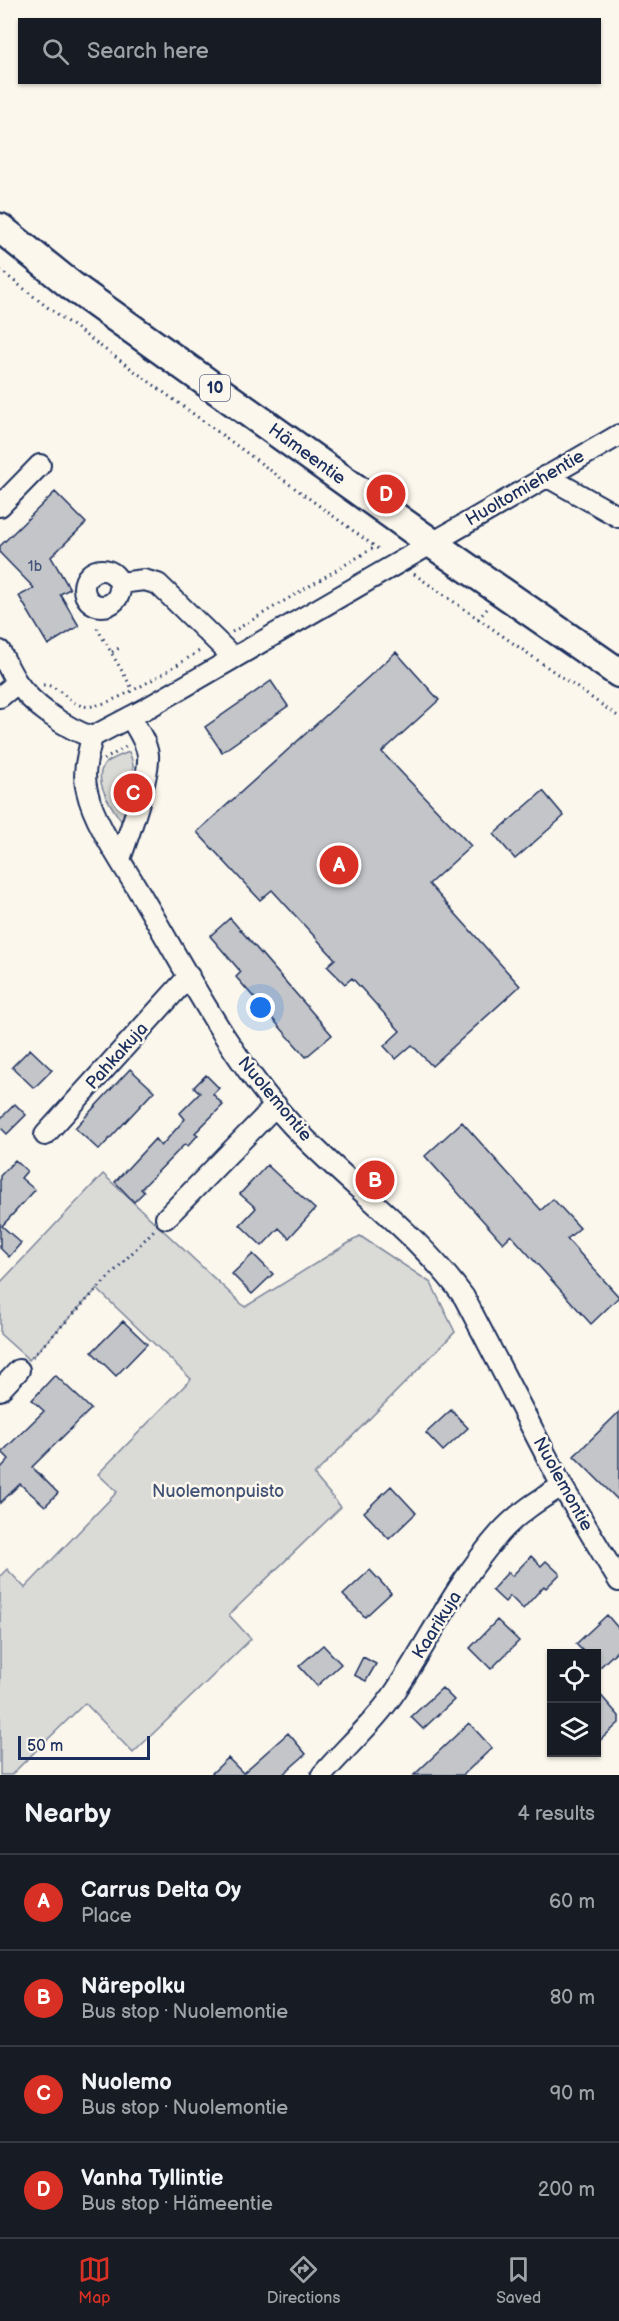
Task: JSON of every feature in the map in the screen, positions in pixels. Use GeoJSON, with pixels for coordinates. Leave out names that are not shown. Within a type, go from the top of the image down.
{"type":"FeatureCollection","features":[{"type":"Feature","properties":{"kind":"highway","name":"Hämeentie"},"geometry":{"type":"LineString","coordinates":[[0,228],[72,286],[433,544],[619,673]]}},
{"type":"Feature","properties":{"kind":"street","name":"Huoltomiehentie"},"geometry":{"type":"LineString","coordinates":[[92,737],[433,544],[458,527],[619,435]]}},
{"type":"Feature","properties":{"kind":"street"},"geometry":{"type":"LineString","coordinates":[[0,506],[40,465]]}},
{"type":"Feature","properties":{"kind":"street"},"geometry":{"type":"LineString","coordinates":[[546,476],[619,517]]}},
{"type":"Feature","properties":{"kind":"street"},"geometry":{"type":"LineString","coordinates":[[120,583],[144,580],[158,584],[234,658]]}},
{"type":"Feature","properties":{"kind":"street"},"geometry":{"type":"LineString","coordinates":[[0,651],[17,682],[60,723],[76,732],[92,737]]}},
{"type":"Feature","properties":{"kind":"street"},"geometry":{"type":"LineString","coordinates":[[0,697],[17,682]]}},
{"type":"Feature","properties":{"kind":"street"},"geometry":{"type":"LineString","coordinates":[[120,859],[144,781],[148,758],[146,747],[130,717]]}},
{"type":"Feature","properties":{"kind":"street","name":"Nuolemontie"},"geometry":{"type":"LineString","coordinates":[[92,737],[85,771],[87,792],[120,859],[229,1041],[291,1123],[414,1237],[446,1272],[464,1298],[562,1485],[619,1581]]}},
{"type":"Feature","properties":{"kind":"street","name":"Pahkakuja"},"geometry":{"type":"LineString","coordinates":[[45,1135],[189,976]]}},
{"type":"Feature","properties":{"kind":"street"},"geometry":{"type":"LineString","coordinates":[[166,1218],[276,1105]]}},
{"type":"Feature","properties":{"kind":"street"},"geometry":{"type":"LineString","coordinates":[[0,1390],[19,1370]]}},
{"type":"Feature","properties":{"kind":"street","name":"Kaarikuja"},"geometry":{"type":"LineString","coordinates":[[322,1775],[372,1722],[396,1690],[455,1596],[501,1532],[531,1505],[562,1485]]}},
{"type":"Feature","properties":{"kind":"path"},"geometry":{"type":"LineString","coordinates":[[0,270],[60,317],[398,563],[619,717]]}},
{"type":"Feature","properties":{"kind":"path"},"geometry":{"type":"LineString","coordinates":[[97,628],[133,690]]}},
{"type":"Feature","properties":{"kind":"path"},"geometry":{"type":"LineString","coordinates":[[111,653],[121,647]]}},
{"type":"Feature","properties":{"kind":"path"},"geometry":{"type":"LineString","coordinates":[[19,1370],[166,1218]]}},
{"type":"Feature","properties":{"kind":"green space"},"geometry":{"type":"Polygon","coordinates":[[[129,752],[133,778],[122,822],[105,795],[100,779],[104,765],[129,752]]]}},
{"type":"Feature","properties":{"kind":"green space","name":"Nuolemonpuisto"},"geometry":{"type":"Polygon","coordinates":[[[103,1174],[245,1307],[360,1236],[431,1283],[455,1332],[314,1475],[341,1507],[229,1615],[251,1639],[133,1753],[85,1703],[11,1775],[0,1775],[0,1576],[7,1569],[25,1588],[117,1492],[98,1474],[191,1379],[97,1289],[29,1360],[0,1334],[0,1283],[103,1174]]]}},
{"type":"Feature","properties":{"kind":"building"},"geometry":{"type":"Polygon","coordinates":[[[55,492],[86,523],[51,557],[70,589],[60,594],[79,626],[48,645],[19,596],[34,588],[0,553],[0,546],[55,492]]]}},
{"type":"Feature","properties":{"kind":"building"},"geometry":{"type":"Polygon","coordinates":[[[396,652],[439,700],[382,752],[471,846],[429,884],[520,986],[432,1066],[412,1045],[396,1059],[384,1046],[400,1031],[352,978],[345,984],[327,966],[335,959],[272,890],[260,900],[197,832],[396,652]]]}},
{"type":"Feature","properties":{"kind":"building"},"geometry":{"type":"Polygon","coordinates":[[[271,681],[288,706],[222,752],[205,727],[271,681]]]}},
{"type":"Feature","properties":{"kind":"building"},"geometry":{"type":"Polygon","coordinates":[[[543,791],[564,816],[515,859],[494,834],[543,791]]]}},
{"type":"Feature","properties":{"kind":"building"},"geometry":{"type":"Polygon","coordinates":[[[230,918],[332,1035],[306,1057],[236,977],[241,972],[210,936],[230,918]]]}},
{"type":"Feature","properties":{"kind":"building"},"geometry":{"type":"Polygon","coordinates":[[[30,1049],[52,1070],[34,1088],[12,1067],[30,1049]]]}},
{"type":"Feature","properties":{"kind":"building"},"geometry":{"type":"Polygon","coordinates":[[[130,1069],[154,1091],[99,1150],[75,1128],[130,1069]]]}},
{"type":"Feature","properties":{"kind":"building"},"geometry":{"type":"Polygon","coordinates":[[[206,1075],[219,1088],[213,1094],[223,1105],[195,1133],[198,1135],[188,1146],[185,1144],[141,1189],[144,1192],[134,1202],[115,1182],[155,1139],[161,1146],[185,1119],[180,1113],[200,1093],[194,1087],[206,1075]]]}},
{"type":"Feature","properties":{"kind":"building"},"geometry":{"type":"Polygon","coordinates":[[[15,1104],[26,1115],[7,1134],[0,1127],[0,1119],[15,1104]]]}},
{"type":"Feature","properties":{"kind":"building"},"geometry":{"type":"Polygon","coordinates":[[[462,1122],[541,1210],[553,1199],[580,1228],[567,1239],[619,1297],[591,1324],[511,1235],[503,1243],[425,1156],[462,1122]]]}},
{"type":"Feature","properties":{"kind":"building"},"geometry":{"type":"Polygon","coordinates":[[[15,1160],[27,1171],[21,1178],[35,1190],[2,1226],[21,1243],[9,1257],[0,1248],[0,1176],[15,1160]]]}},
{"type":"Feature","properties":{"kind":"building"},"geometry":{"type":"Polygon","coordinates":[[[267,1165],[315,1209],[289,1238],[279,1228],[262,1246],[240,1225],[256,1208],[240,1194],[267,1165]]]}},
{"type":"Feature","properties":{"kind":"building"},"geometry":{"type":"Polygon","coordinates":[[[253,1254],[273,1274],[252,1294],[232,1274],[253,1254]]]}},
{"type":"Feature","properties":{"kind":"building"},"geometry":{"type":"Polygon","coordinates":[[[123,1321],[147,1344],[116,1376],[92,1352],[123,1321]]]}},
{"type":"Feature","properties":{"kind":"building"},"geometry":{"type":"Polygon","coordinates":[[[55,1375],[91,1409],[32,1467],[58,1493],[45,1506],[20,1484],[0,1503],[0,1469],[9,1459],[2,1452],[44,1411],[32,1400],[55,1375]]]}},
{"type":"Feature","properties":{"kind":"building"},"geometry":{"type":"Polygon","coordinates":[[[451,1410],[468,1428],[443,1451],[426,1433],[451,1410]]]}},
{"type":"Feature","properties":{"kind":"building"},"geometry":{"type":"Polygon","coordinates":[[[619,1412],[619,1501],[574,1456],[619,1412]]]}},
{"type":"Feature","properties":{"kind":"building"},"geometry":{"type":"Polygon","coordinates":[[[391,1486],[416,1513],[389,1539],[364,1512],[391,1486]]]}},
{"type":"Feature","properties":{"kind":"building"},"geometry":{"type":"Polygon","coordinates":[[[531,1556],[541,1566],[546,1561],[560,1574],[546,1588],[544,1586],[523,1609],[510,1596],[505,1602],[492,1590],[508,1572],[512,1576],[531,1556]]]}},
{"type":"Feature","properties":{"kind":"building"},"geometry":{"type":"Polygon","coordinates":[[[370,1570],[391,1593],[365,1617],[343,1595],[370,1570]]]}},
{"type":"Feature","properties":{"kind":"building"},"geometry":{"type":"Polygon","coordinates":[[[607,1615],[619,1629],[619,1649],[601,1666],[601,1649],[581,1649],[576,1644],[607,1615]]]}},
{"type":"Feature","properties":{"kind":"building"},"geometry":{"type":"Polygon","coordinates":[[[497,1620],[519,1641],[491,1669],[470,1648],[497,1620]]]}},
{"type":"Feature","properties":{"kind":"building"},"geometry":{"type":"Polygon","coordinates":[[[323,1645],[341,1664],[317,1686],[299,1666],[323,1645]]]}},
{"type":"Feature","properties":{"kind":"building"},"geometry":{"type":"Polygon","coordinates":[[[363,1657],[376,1664],[366,1681],[354,1675],[363,1657]]]}},
{"type":"Feature","properties":{"kind":"building"},"geometry":{"type":"Polygon","coordinates":[[[442,1688],[454,1700],[423,1729],[411,1717],[442,1688]]]}},
{"type":"Feature","properties":{"kind":"building"},"geometry":{"type":"Polygon","coordinates":[[[601,1696],[619,1716],[619,1723],[601,1739],[601,1696]]]}},
{"type":"Feature","properties":{"kind":"building"},"geometry":{"type":"Polygon","coordinates":[[[469,1723],[492,1748],[463,1775],[414,1775],[469,1723]]]}},
{"type":"Feature","properties":{"kind":"building"},"geometry":{"type":"Polygon","coordinates":[[[288,1733],[306,1754],[282,1775],[210,1775],[228,1758],[243,1773],[288,1733]]]}},
{"type":"Feature","properties":{"kind":"place","name":"Vanha Tyllintie"},"geometry":{"type":"Point","coordinates":[386,494]}},
{"type":"Feature","properties":{"kind":"place","name":"Nuolemo"},"geometry":{"type":"Point","coordinates":[133,793]}},
{"type":"Feature","properties":{"kind":"place","name":"Carrus Delta Oy"},"geometry":{"type":"Point","coordinates":[339,865]}},
{"type":"Feature","properties":{"kind":"place","name":"Närepolku"},"geometry":{"type":"Point","coordinates":[375,1180]}}]}
